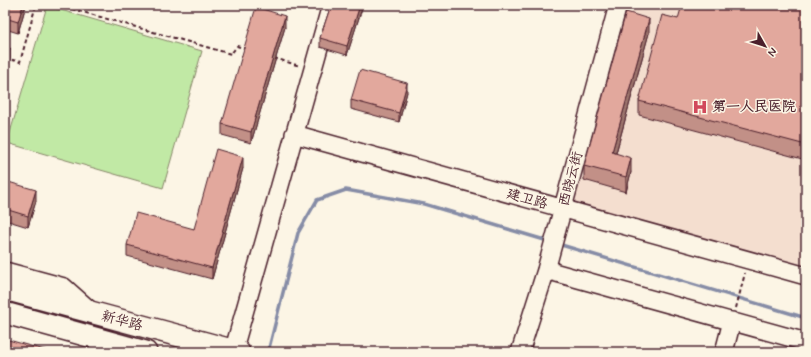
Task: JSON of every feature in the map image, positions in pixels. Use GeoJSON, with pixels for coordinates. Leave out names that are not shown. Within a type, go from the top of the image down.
{"type":"FeatureCollection","features":[{"type":"Feature","properties":{"kind":"main road","name":"新华路"},"geometry":{"type":"LineString","coordinates":[[5,289],[235,351]]}},
{"type":"Feature","properties":{"kind":"main road"},"geometry":{"type":"LineString","coordinates":[[5,313],[146,352]]}},
{"type":"Feature","properties":{"kind":"street"},"geometry":{"type":"LineString","coordinates":[[235,351],[331,5]]}},
{"type":"Feature","properties":{"kind":"street","name":"西晓云街"},"geometry":{"type":"LineString","coordinates":[[520,352],[546,270],[618,5]]}},
{"type":"Feature","properties":{"kind":"street","name":"建卫路"},"geometry":{"type":"LineString","coordinates":[[294,134],[806,276]]}},
{"type":"Feature","properties":{"kind":"street"},"geometry":{"type":"LineString","coordinates":[[546,270],[806,342]]}},
{"type":"Feature","properties":{"kind":"street"},"geometry":{"type":"LineString","coordinates":[[5,271],[64,287],[93,313]]}},
{"type":"Feature","properties":{"kind":"street"},"geometry":{"type":"LineString","coordinates":[[724,352],[732,321]]}},
{"type":"Feature","properties":{"kind":"path"},"geometry":{"type":"LineString","coordinates":[[5,58],[20,62],[36,5]]}},
{"type":"Feature","properties":{"kind":"path"},"geometry":{"type":"LineString","coordinates":[[58,5],[231,54],[237,46],[252,51]]}},
{"type":"Feature","properties":{"kind":"path"},"geometry":{"type":"LineString","coordinates":[[267,56],[313,70]]}},
{"type":"Feature","properties":{"kind":"path"},"geometry":{"type":"LineString","coordinates":[[732,321],[748,260]]}},
{"type":"Feature","properties":{"kind":"shaded area","name":"第一人民医院"},"geometry":{"type":"Polygon","coordinates":[[[621,5],[806,5],[806,275],[565,209],[621,5]]]}},
{"type":"Feature","properties":{"kind":"green space"},"geometry":{"type":"Polygon","coordinates":[[[47,6],[202,51],[163,188],[7,143],[47,6]]]}},
{"type":"Feature","properties":{"kind":"building"},"geometry":{"type":"Polygon","coordinates":[[[5,5],[23,5],[18,22],[5,18],[5,5]]]}},
{"type":"Feature","properties":{"kind":"building"},"geometry":{"type":"Polygon","coordinates":[[[331,5],[360,5],[347,46],[320,38],[331,5]]]}},
{"type":"Feature","properties":{"kind":"building"},"geometry":{"type":"Polygon","coordinates":[[[682,5],[806,5],[806,145],[639,101],[662,15],[678,19],[682,5]]]}},
{"type":"Feature","properties":{"kind":"building"},"geometry":{"type":"Polygon","coordinates":[[[256,7],[285,16],[251,132],[222,124],[256,7]]]}},
{"type":"Feature","properties":{"kind":"building"},"geometry":{"type":"Polygon","coordinates":[[[626,12],[649,19],[612,152],[631,158],[626,177],[584,166],[626,12]]]}},
{"type":"Feature","properties":{"kind":"building"},"geometry":{"type":"Polygon","coordinates":[[[5,47],[10,48],[5,65],[5,47]]]}},
{"type":"Feature","properties":{"kind":"building"},"geometry":{"type":"Polygon","coordinates":[[[360,70],[407,83],[399,113],[351,100],[360,70]]]}},
{"type":"Feature","properties":{"kind":"building"},"geometry":{"type":"Polygon","coordinates":[[[216,149],[243,157],[212,268],[127,245],[136,213],[194,229],[216,149]]]}},
{"type":"Feature","properties":{"kind":"building"},"geometry":{"type":"Polygon","coordinates":[[[5,181],[36,190],[28,216],[5,209],[5,181]]]}},
{"type":"Feature","properties":{"kind":"building"},"geometry":{"type":"Polygon","coordinates":[[[5,339],[52,352],[5,352],[5,339]]]}},
{"type":"Feature","properties":{"kind":"waterway"},"geometry":{"type":"LineString","coordinates":[[268,352],[298,233],[317,200],[346,190],[424,204],[548,241]]}},
{"type":"Feature","properties":{"kind":"waterway"},"geometry":{"type":"LineString","coordinates":[[558,244],[806,318]]}},
{"type":"Feature","properties":{"kind":"place","name":"第一人民医院"},"geometry":{"type":"Point","coordinates":[700,107]}}]}
